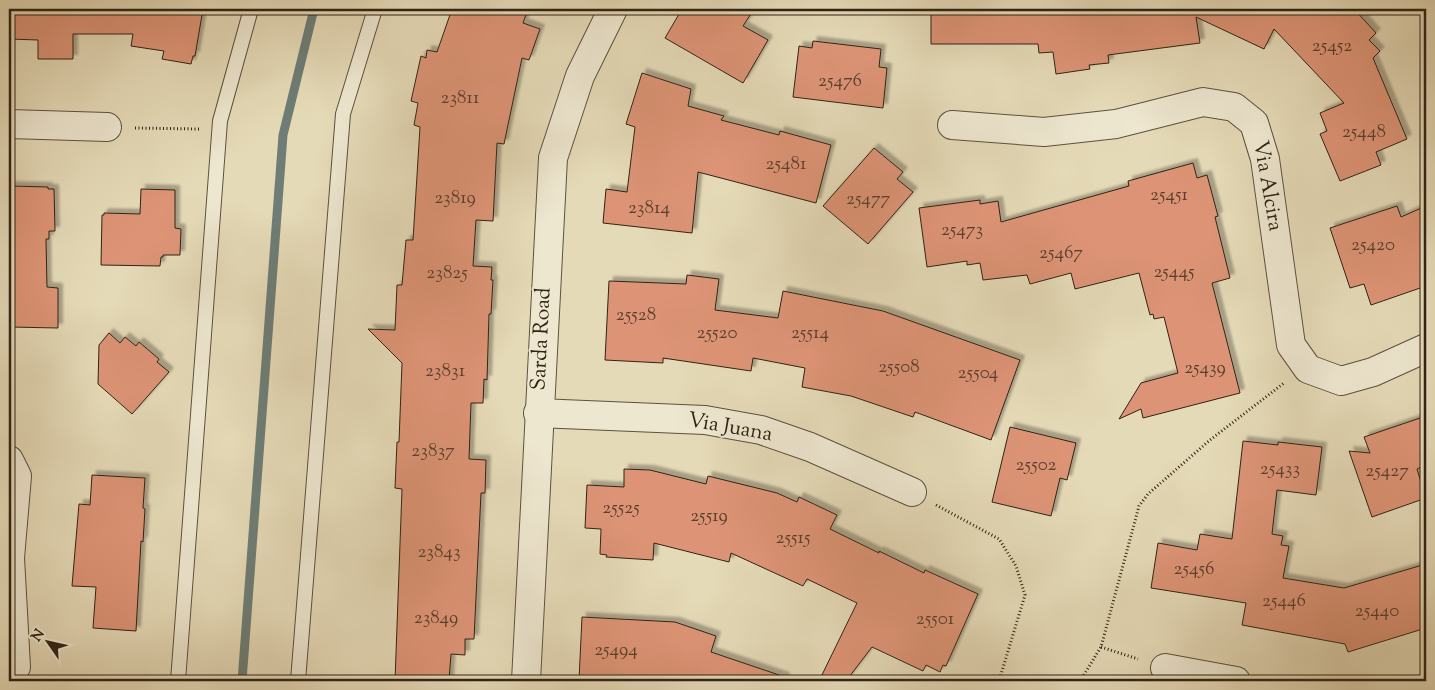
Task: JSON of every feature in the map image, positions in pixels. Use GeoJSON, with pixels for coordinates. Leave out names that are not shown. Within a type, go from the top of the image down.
{"type":"FeatureCollection","features":[{"type":"Feature","properties":{"kind":"street","name":"Sarda Road"},"geometry":{"type":"LineString","coordinates":[[526,681],[538,413],[553,158],[580,76],[613,9]]}},
{"type":"Feature","properties":{"kind":"street","name":"Via Alcira"},"geometry":{"type":"LineString","coordinates":[[952,125],[1044,132],[1116,124],[1203,102],[1234,108],[1254,123],[1266,159],[1291,345],[1308,369]]}},
{"type":"Feature","properties":{"kind":"street"},"geometry":{"type":"LineString","coordinates":[[9,124],[107,127]]}},
{"type":"Feature","properties":{"kind":"street"},"geometry":{"type":"LineString","coordinates":[[1308,369],[1341,381],[1373,372],[1426,348]]}},
{"type":"Feature","properties":{"kind":"street","name":"Via Juana"},"geometry":{"type":"LineString","coordinates":[[538,413],[705,420],[760,430],[810,447],[912,492]]}},
{"type":"Feature","properties":{"kind":"street"},"geometry":{"type":"LineString","coordinates":[[9,460],[17,476],[10,558],[16,668]]}},
{"type":"Feature","properties":{"kind":"street"},"geometry":{"type":"LineString","coordinates":[[1165,668],[1236,681]]}},
{"type":"Feature","properties":{"kind":"lane"},"geometry":{"type":"LineString","coordinates":[[178,681],[220,121],[252,9]]}},
{"type":"Feature","properties":{"kind":"lane"},"geometry":{"type":"LineString","coordinates":[[298,681],[343,114],[375,9]]}},
{"type":"Feature","properties":{"kind":"path"},"geometry":{"type":"LineString","coordinates":[[107,127],[201,129]]}},
{"type":"Feature","properties":{"kind":"path"},"geometry":{"type":"LineString","coordinates":[[1080,681],[1101,647],[1139,506],[1148,494],[1210,440],[1279,386],[1308,369]]}},
{"type":"Feature","properties":{"kind":"path"},"geometry":{"type":"LineString","coordinates":[[912,492],[999,538],[1016,566],[1025,595],[999,681]]}},
{"type":"Feature","properties":{"kind":"path"},"geometry":{"type":"LineString","coordinates":[[1101,647],[1165,668]]}},
{"type":"Feature","properties":{"kind":"building"},"geometry":{"type":"Polygon","coordinates":[[[9,9],[203,9],[195,56],[193,56],[191,64],[162,59],[164,51],[131,46],[133,34],[73,34],[73,59],[38,59],[38,40],[9,39],[9,9]]]}},
{"type":"Feature","properties":{"kind":"building"},"geometry":{"type":"Polygon","coordinates":[[[452,9],[528,9],[523,23],[540,29],[529,60],[522,58],[504,144],[497,143],[493,221],[476,220],[473,266],[492,267],[491,280],[493,280],[491,314],[489,314],[487,380],[484,379],[483,403],[471,403],[469,459],[486,460],[485,493],[481,493],[474,639],[465,639],[465,655],[451,654],[449,681],[395,681],[402,489],[395,488],[402,363],[368,329],[395,330],[397,285],[402,285],[406,240],[413,240],[420,127],[414,125],[418,103],[411,101],[421,56],[426,58],[427,50],[437,52],[452,9]]]}},
{"type":"Feature","properties":{"kind":"building"},"geometry":{"type":"Polygon","coordinates":[[[682,9],[754,9],[743,26],[768,40],[743,83],[665,38],[682,9]]]}},
{"type":"Feature","properties":{"kind":"building"},"geometry":{"type":"Polygon","coordinates":[[[931,9],[1354,9],[1376,33],[1369,40],[1380,51],[1373,58],[1407,139],[1376,152],[1381,165],[1340,181],[1320,134],[1327,131],[1320,113],[1344,103],[1274,29],[1264,49],[1196,17],[1200,43],[1108,55],[1109,63],[1089,65],[1090,69],[1056,74],[1053,52],[1039,53],[1038,44],[931,44],[931,9]]]}},
{"type":"Feature","properties":{"kind":"building"},"geometry":{"type":"Polygon","coordinates":[[[813,41],[881,49],[879,67],[887,68],[883,108],[793,97],[799,46],[812,48],[813,41]]]}},
{"type":"Feature","properties":{"kind":"building"},"geometry":{"type":"Polygon","coordinates":[[[642,73],[691,89],[688,106],[724,116],[721,120],[779,135],[780,131],[831,145],[816,203],[698,172],[692,233],[603,223],[606,189],[627,192],[635,127],[626,124],[642,73]]]}},
{"type":"Feature","properties":{"kind":"building"},"geometry":{"type":"Polygon","coordinates":[[[874,148],[903,172],[897,179],[913,192],[868,244],[823,206],[874,148]]]}},
{"type":"Feature","properties":{"kind":"building"},"geometry":{"type":"Polygon","coordinates":[[[1193,163],[1197,178],[1207,175],[1218,216],[1215,217],[1230,278],[1212,283],[1240,393],[1143,418],[1141,409],[1119,419],[1141,383],[1178,373],[1164,317],[1154,319],[1153,314],[1150,315],[1139,273],[1075,289],[1071,273],[1030,284],[1027,275],[983,280],[980,263],[967,265],[967,261],[927,267],[919,208],[980,200],[980,204],[998,201],[1001,222],[1129,186],[1128,181],[1193,163]]]}},
{"type":"Feature","properties":{"kind":"building"},"geometry":{"type":"Polygon","coordinates":[[[9,186],[48,187],[48,189],[54,189],[55,231],[49,231],[49,239],[46,239],[47,287],[58,288],[58,328],[9,327],[9,186]]]}},
{"type":"Feature","properties":{"kind":"building"},"geometry":{"type":"Polygon","coordinates":[[[141,189],[175,190],[175,228],[181,229],[180,255],[163,255],[160,266],[101,265],[102,215],[104,213],[140,214],[141,189]]]}},
{"type":"Feature","properties":{"kind":"building"},"geometry":{"type":"Polygon","coordinates":[[[1397,206],[1401,217],[1426,206],[1426,286],[1371,305],[1364,284],[1350,288],[1330,228],[1397,206]]]}},
{"type":"Feature","properties":{"kind":"building"},"geometry":{"type":"Polygon","coordinates":[[[687,275],[719,279],[715,310],[778,318],[783,291],[883,311],[1020,360],[991,440],[915,412],[913,417],[851,396],[802,387],[805,368],[753,358],[751,371],[663,358],[663,363],[605,360],[609,281],[686,284],[687,275]]]}},
{"type":"Feature","properties":{"kind":"building"},"geometry":{"type":"Polygon","coordinates":[[[109,333],[120,343],[125,337],[136,346],[139,342],[159,359],[157,362],[169,372],[132,414],[98,384],[99,345],[109,333]]]}},
{"type":"Feature","properties":{"kind":"building"},"geometry":{"type":"Polygon","coordinates":[[[1426,416],[1426,465],[1417,469],[1426,498],[1372,517],[1349,451],[1370,453],[1364,437],[1426,416]]]}},
{"type":"Feature","properties":{"kind":"building"},"geometry":{"type":"Polygon","coordinates":[[[1010,427],[1076,443],[1067,480],[1060,478],[1051,516],[992,502],[1010,427]]]}},
{"type":"Feature","properties":{"kind":"building"},"geometry":{"type":"Polygon","coordinates":[[[1243,441],[1278,445],[1278,442],[1322,447],[1316,495],[1277,490],[1272,534],[1283,536],[1281,545],[1289,546],[1283,578],[1344,588],[1426,564],[1426,628],[1348,652],[1345,644],[1242,625],[1246,603],[1151,588],[1158,543],[1197,550],[1200,534],[1232,539],[1243,441]]]}},
{"type":"Feature","properties":{"kind":"building"},"geometry":{"type":"Polygon","coordinates":[[[624,469],[650,470],[706,484],[708,476],[777,493],[797,502],[799,497],[837,515],[830,529],[924,573],[925,570],[978,594],[946,666],[943,665],[940,672],[926,665],[923,671],[872,647],[846,681],[819,681],[857,603],[807,579],[803,586],[731,553],[729,562],[654,543],[653,560],[606,557],[607,555],[600,554],[601,529],[585,528],[587,485],[624,487],[624,469]]]}},
{"type":"Feature","properties":{"kind":"building"},"geometry":{"type":"Polygon","coordinates":[[[92,475],[145,478],[143,508],[145,509],[143,542],[141,541],[136,631],[93,628],[96,587],[72,586],[79,504],[90,505],[92,475]]]}},
{"type":"Feature","properties":{"kind":"building"},"geometry":{"type":"Polygon","coordinates":[[[582,617],[675,622],[716,636],[711,652],[785,677],[785,681],[579,680],[582,617]]]}},
{"type":"Feature","properties":{"kind":"waterway"},"geometry":{"type":"LineString","coordinates":[[242,681],[283,135],[314,9]]}}]}
